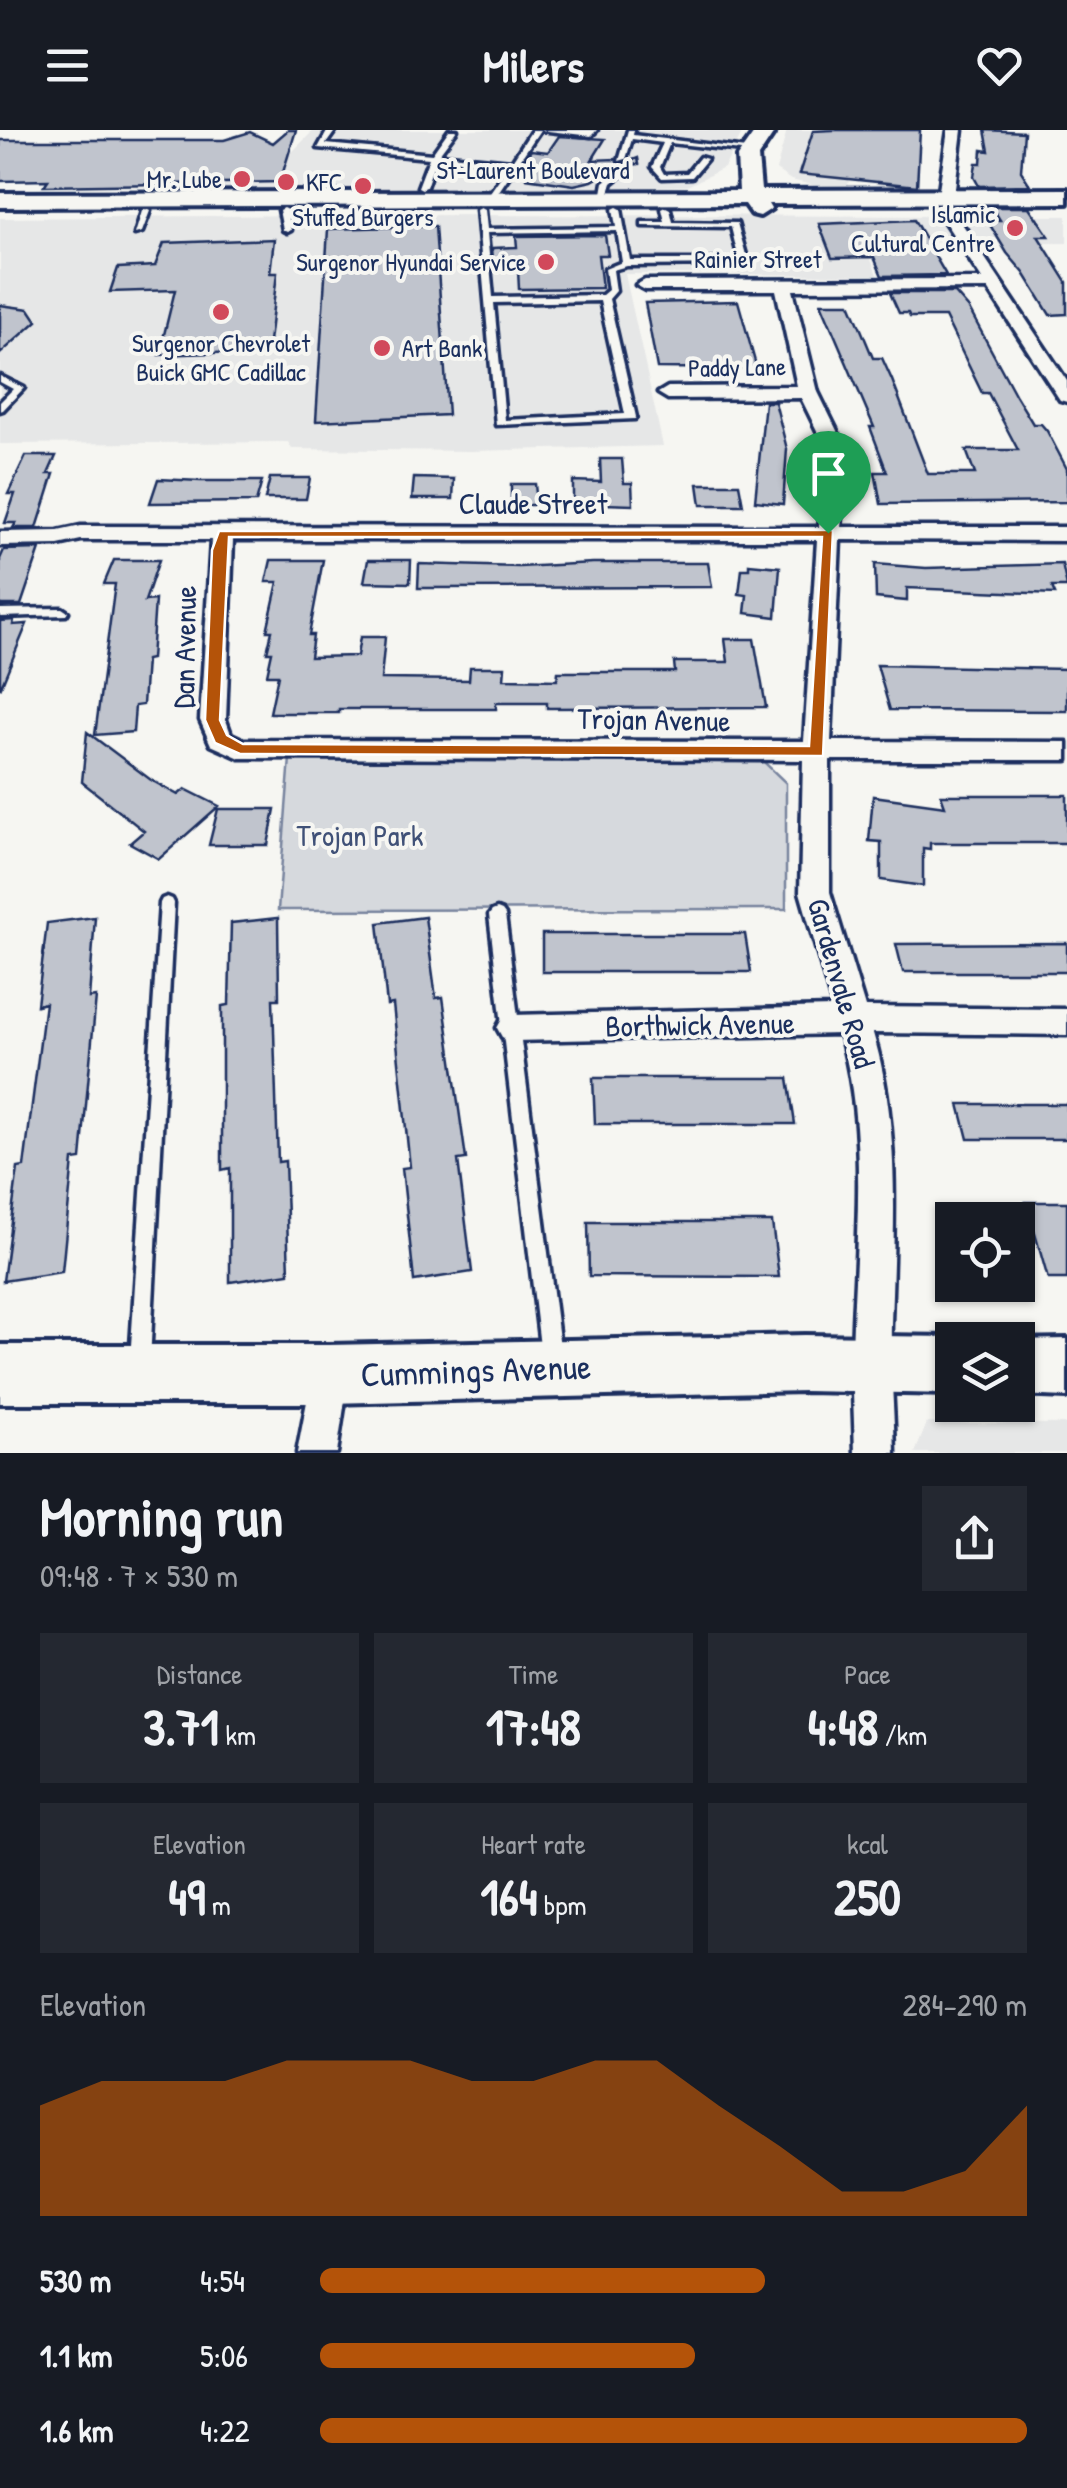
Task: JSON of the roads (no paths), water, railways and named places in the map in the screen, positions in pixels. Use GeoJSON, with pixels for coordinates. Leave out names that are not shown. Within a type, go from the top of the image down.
{"type":"FeatureCollection","features":[{"type":"Feature","properties":{"kind":"main road"},"geometry":{"type":"LineString","coordinates":[[757,148],[787,184],[856,196]]}},
{"type":"Feature","properties":{"kind":"main road"},"geometry":{"type":"LineString","coordinates":[[757,148],[758,201]]}},
{"type":"Feature","properties":{"kind":"main road"},"geometry":{"type":"LineString","coordinates":[[673,210],[733,179],[757,148]]}},
{"type":"Feature","properties":{"kind":"main road","name":"St-Laurent Boulevard"},"geometry":{"type":"LineString","coordinates":[[0,212],[142,222],[285,220],[673,210],[856,196],[1067,207]]}},
{"type":"Feature","properties":{"kind":"main road","name":"St-Laurent Boulevard"},"geometry":{"type":"LineString","coordinates":[[758,201],[945,202],[1067,196]]}},
{"type":"Feature","properties":{"kind":"main road","name":"St-Laurent Boulevard"},"geometry":{"type":"LineString","coordinates":[[0,200],[485,213]]}},
{"type":"Feature","properties":{"kind":"main road","name":"Cummings Avenue"},"geometry":{"type":"LineString","coordinates":[[0,1374],[329,1374],[805,1362],[935,1366]]}},
{"type":"Feature","properties":{"kind":"main road"},"geometry":{"type":"LineString","coordinates":[[1035,1367],[1067,1368]]}},
{"type":"Feature","properties":{"kind":"street"},"geometry":{"type":"LineString","coordinates":[[955,130],[945,202],[992,284],[1067,396]]}},
{"type":"Feature","properties":{"kind":"street","name":"Gardenvale Road"},"geometry":{"type":"LineString","coordinates":[[783,284],[808,392],[839,455],[828,533],[814,892],[870,1080],[878,1221],[872,1326],[875,1453]]}},
{"type":"Feature","properties":{"kind":"street","name":"Rainier Street"},"geometry":{"type":"LineString","coordinates":[[645,285],[992,284]]}},
{"type":"Feature","properties":{"kind":"street","name":"Paddy Lane"},"geometry":{"type":"LineString","coordinates":[[668,393],[808,392]]}},
{"type":"Feature","properties":{"kind":"street","name":"Claude Street"},"geometry":{"type":"LineString","coordinates":[[0,539],[58,538],[81,533],[1067,534]]}},
{"type":"Feature","properties":{"kind":"street","name":"Dan Avenue"},"geometry":{"type":"LineString","coordinates":[[224,534],[219,550],[212,720],[220,739],[240,749]]}},
{"type":"Feature","properties":{"kind":"street","name":"Trojan Avenue"},"geometry":{"type":"LineString","coordinates":[[240,749],[1067,751]]}},
{"type":"Feature","properties":{"kind":"street","name":"Borthwick Avenue"},"geometry":{"type":"LineString","coordinates":[[512,1028],[853,1020],[1067,1022]]}},
{"type":"Feature","properties":{"kind":"street"},"geometry":{"type":"LineString","coordinates":[[317,1453],[329,1374]]}},
{"type":"Feature","properties":{"kind":"lane"},"geometry":{"type":"LineString","coordinates":[[332,130],[321,146],[514,163]]}},
{"type":"Feature","properties":{"kind":"lane"},"geometry":{"type":"LineString","coordinates":[[422,187],[434,157],[453,130]]}},
{"type":"Feature","properties":{"kind":"lane"},"geometry":{"type":"LineString","coordinates":[[536,130],[485,213],[500,423],[631,417],[604,298]]}},
{"type":"Feature","properties":{"kind":"lane"},"geometry":{"type":"LineString","coordinates":[[544,130],[591,134],[593,130]]}},
{"type":"Feature","properties":{"kind":"lane"},"geometry":{"type":"LineString","coordinates":[[622,158],[630,134],[757,148]]}},
{"type":"Feature","properties":{"kind":"lane"},"geometry":{"type":"LineString","coordinates":[[667,141],[656,167],[662,176],[689,175],[704,159]]}},
{"type":"Feature","properties":{"kind":"lane"},"geometry":{"type":"LineString","coordinates":[[622,172],[608,182],[626,263]]}},
{"type":"Feature","properties":{"kind":"lane"},"geometry":{"type":"LineString","coordinates":[[489,300],[604,298],[612,290],[609,269],[626,263],[744,262],[734,225],[673,210],[645,224]]}},
{"type":"Feature","properties":{"kind":"lane"},"geometry":{"type":"LineString","coordinates":[[502,231],[614,212]]}},
{"type":"Feature","properties":{"kind":"lane"},"geometry":{"type":"LineString","coordinates":[[485,213],[502,231],[503,245]]}},
{"type":"Feature","properties":{"kind":"lane"},"geometry":{"type":"LineString","coordinates":[[0,408],[20,388],[1,379]]}},
{"type":"Feature","properties":{"kind":"lane"},"geometry":{"type":"LineString","coordinates":[[0,613],[62,612]]}},
{"type":"Feature","properties":{"kind":"lane"},"geometry":{"type":"LineString","coordinates":[[139,1374],[167,903]]}},
{"type":"Feature","properties":{"kind":"lane"},"geometry":{"type":"LineString","coordinates":[[497,914],[552,1367]]}},
{"type":"Feature","properties":{"kind":"place","name":"Mr. Lube"},"geometry":{"type":"Point","coordinates":[242,179]}},
{"type":"Feature","properties":{"kind":"place","name":"KFC"},"geometry":{"type":"Point","coordinates":[286,182]}},
{"type":"Feature","properties":{"kind":"place","name":"Stuffed Burgers"},"geometry":{"type":"Point","coordinates":[363,186]}},
{"type":"Feature","properties":{"kind":"place","name":"Islamic Cultural Centre"},"geometry":{"type":"Point","coordinates":[1015,228]}},
{"type":"Feature","properties":{"kind":"place","name":"Surgenor Hyundai Service"},"geometry":{"type":"Point","coordinates":[546,262]}},
{"type":"Feature","properties":{"kind":"place","name":"Surgenor Chevrolet Buick GMC Cadillac"},"geometry":{"type":"Point","coordinates":[221,312]}},
{"type":"Feature","properties":{"kind":"place","name":"Art Bank"},"geometry":{"type":"Point","coordinates":[382,348]}},
{"type":"Feature","properties":{"kind":"park label","name":"Trojan Park"},"geometry":{"type":"Point","coordinates":[360,835]}}]}
